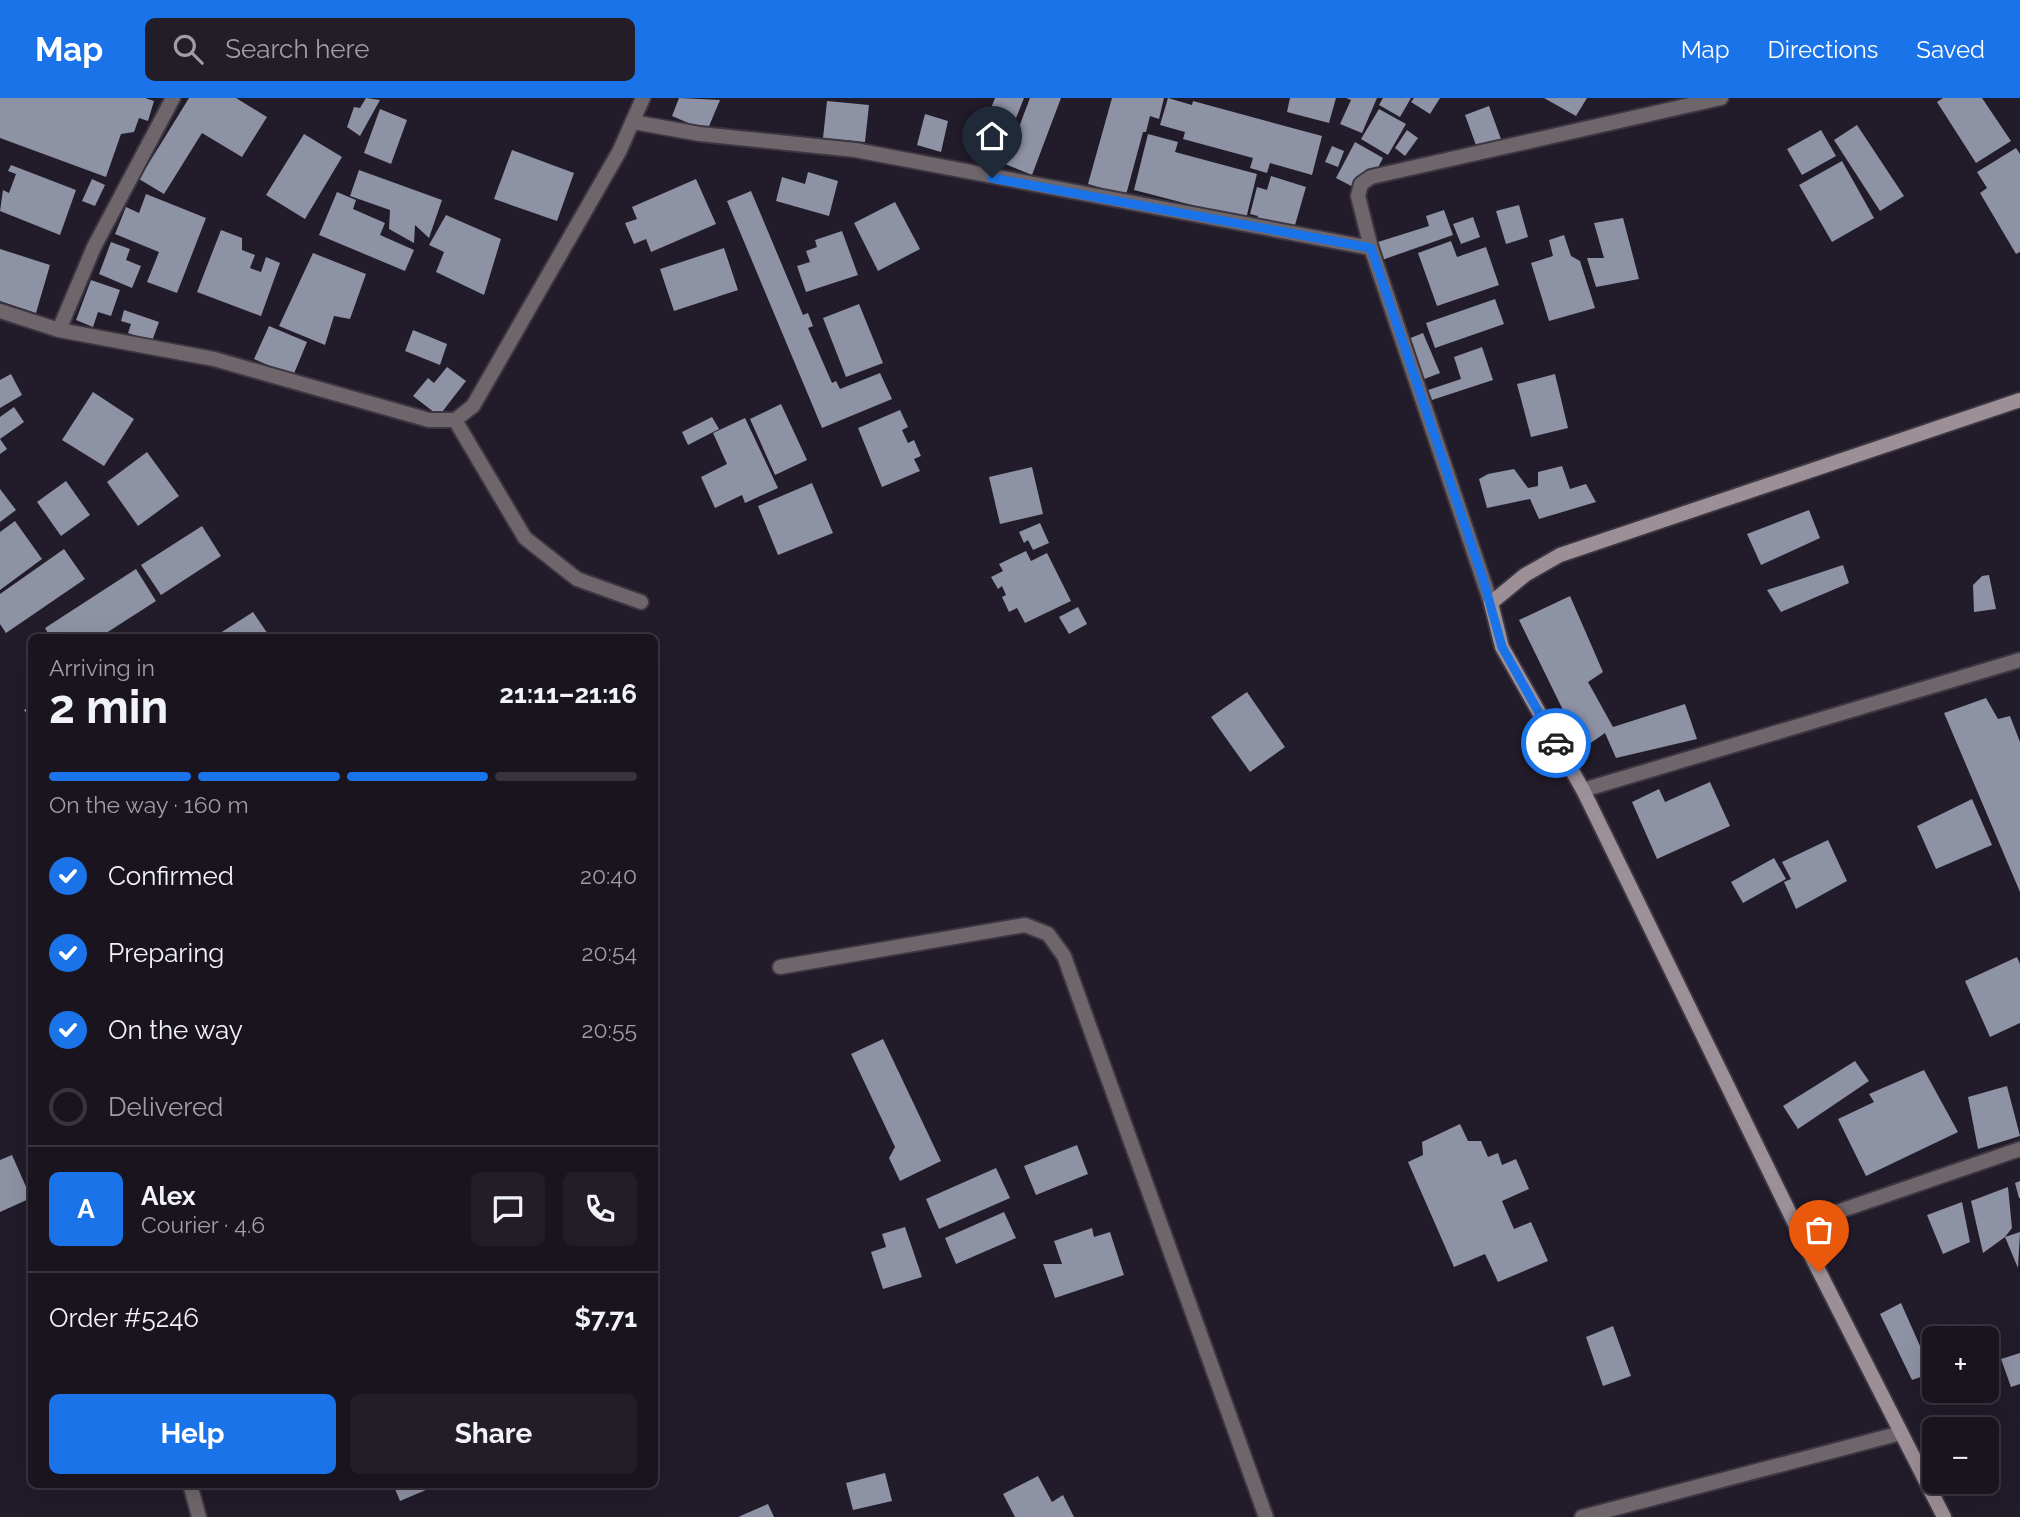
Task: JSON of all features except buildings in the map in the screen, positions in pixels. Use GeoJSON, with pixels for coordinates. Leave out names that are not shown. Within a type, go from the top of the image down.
{"type":"FeatureCollection","features":[{"type":"Feature","properties":{"kind":"main road"},"geometry":{"type":"LineString","coordinates":[[1944,1517],[1796,1226],[1583,790],[1502,647],[1491,603],[1525,575],[1560,555],[2020,400]]}},
{"type":"Feature","properties":{"kind":"street"},"geometry":{"type":"LineString","coordinates":[[59,330],[94,247],[173,98]]}},
{"type":"Feature","properties":{"kind":"street"},"geometry":{"type":"LineString","coordinates":[[0,312],[59,330],[214,359],[429,420],[455,420],[473,406],[619,152],[643,98]]}},
{"type":"Feature","properties":{"kind":"street"},"geometry":{"type":"LineString","coordinates":[[1491,603],[1371,248],[1358,196],[1361,184],[1371,177],[1721,98]]}},
{"type":"Feature","properties":{"kind":"street"},"geometry":{"type":"LineString","coordinates":[[633,122],[700,134],[855,150],[1371,248]]}},
{"type":"Feature","properties":{"kind":"street"},"geometry":{"type":"LineString","coordinates":[[455,420],[525,538],[577,579],[641,602]]}},
{"type":"Feature","properties":{"kind":"street"},"geometry":{"type":"LineString","coordinates":[[1583,790],[2020,660]]}},
{"type":"Feature","properties":{"kind":"street"},"geometry":{"type":"LineString","coordinates":[[780,967],[1025,925],[1048,934],[1064,956],[1266,1517]]}},
{"type":"Feature","properties":{"kind":"street"},"geometry":{"type":"LineString","coordinates":[[1796,1226],[2020,1149]]}},
{"type":"Feature","properties":{"kind":"street"},"geometry":{"type":"LineString","coordinates":[[1582,1517],[1901,1433]]}},
{"type":"Feature","properties":{"kind":"street"},"geometry":{"type":"LineString","coordinates":[[191,1488],[199,1517]]}},
{"type":"Feature","properties":{"kind":"way so far"},"geometry":{"type":"LineString","coordinates":[[1556,743],[1583,790],[1819,1272]]}},
{"type":"Feature","properties":{"kind":"route"},"geometry":{"type":"LineString","coordinates":[[992,178],[1371,248],[1491,603],[1502,647],[1556,743]]}}]}
